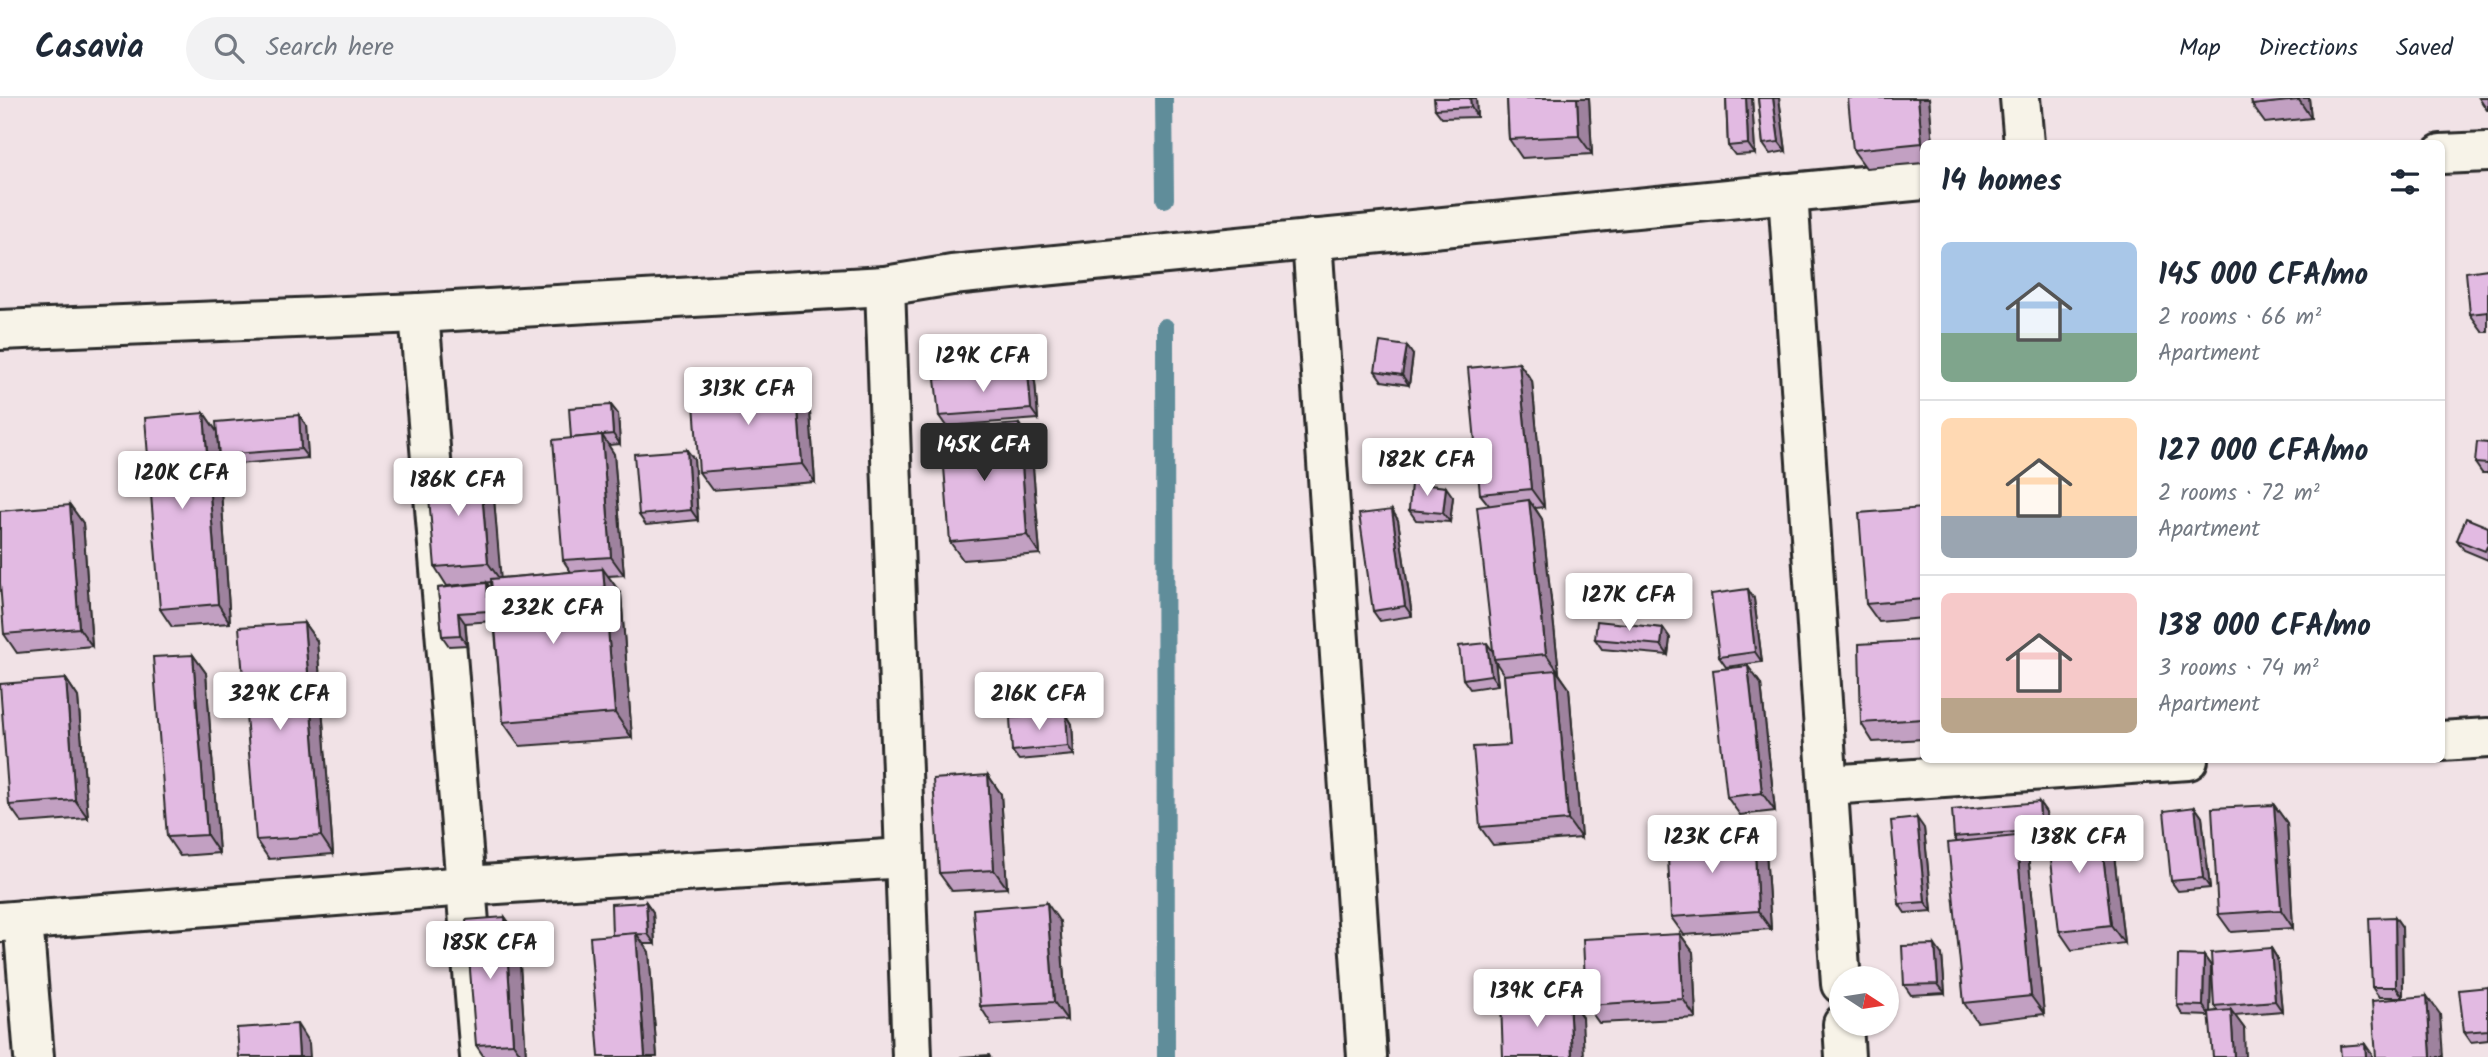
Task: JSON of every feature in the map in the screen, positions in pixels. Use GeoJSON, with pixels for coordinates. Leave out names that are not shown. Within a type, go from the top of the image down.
{"type":"FeatureCollection","features":[{"type":"Feature","properties":{"kind":"street"},"geometry":{"type":"LineString","coordinates":[[2020,98],[2024,140]]}},
{"type":"Feature","properties":{"kind":"street"},"geometry":{"type":"LineString","coordinates":[[2445,155],[2488,152]]}},
{"type":"Feature","properties":{"kind":"street"},"geometry":{"type":"LineString","coordinates":[[0,331],[419,313],[885,286],[952,275],[1920,180]]}},
{"type":"Feature","properties":{"kind":"street"},"geometry":{"type":"LineString","coordinates":[[1788,193],[1840,966]]}},
{"type":"Feature","properties":{"kind":"street"},"geometry":{"type":"LineString","coordinates":[[1312,239],[1367,1057]]}},
{"type":"Feature","properties":{"kind":"street"},"geometry":{"type":"LineString","coordinates":[[885,286],[912,1057]]}},
{"type":"Feature","properties":{"kind":"street"},"geometry":{"type":"LineString","coordinates":[[419,313],[480,1057]]}},
{"type":"Feature","properties":{"kind":"street"},"geometry":{"type":"LineString","coordinates":[[2445,741],[2488,738]]}},
{"type":"Feature","properties":{"kind":"street"},"geometry":{"type":"LineString","coordinates":[[1829,785],[2145,763]]}},
{"type":"Feature","properties":{"kind":"street"},"geometry":{"type":"LineString","coordinates":[[34,1057],[12,921],[466,886],[904,858]]}},
{"type":"Feature","properties":{"kind":"street"},"geometry":{"type":"LineString","coordinates":[[1844,1036],[1845,1057]]}},
{"type":"Feature","properties":{"kind":"building"},"geometry":{"type":"Polygon","coordinates":[[[1434,98],[1470,98],[1471,107],[1435,109],[1434,98]]]}},
{"type":"Feature","properties":{"kind":"building"},"geometry":{"type":"Polygon","coordinates":[[[1507,98],[1577,98],[1579,136],[1509,139],[1507,98]]]}},
{"type":"Feature","properties":{"kind":"building"},"geometry":{"type":"Polygon","coordinates":[[[1726,98],[1746,98],[1748,144],[1728,146],[1726,98]]]}},
{"type":"Feature","properties":{"kind":"building"},"geometry":{"type":"Polygon","coordinates":[[[1758,98],[1773,98],[1779,142],[1763,144],[1758,98]]]}},
{"type":"Feature","properties":{"kind":"building"},"geometry":{"type":"Polygon","coordinates":[[[1848,98],[1918,98],[1920,143],[1853,150],[1848,98]]]}},
{"type":"Feature","properties":{"kind":"building"},"geometry":{"type":"Polygon","coordinates":[[[2251,98],[2298,98],[2299,100],[2252,105],[2251,98]]]}},
{"type":"Feature","properties":{"kind":"building"},"geometry":{"type":"Polygon","coordinates":[[[2488,269],[2488,312],[2470,314],[2466,272],[2488,269]]]}},
{"type":"Feature","properties":{"kind":"building"},"geometry":{"type":"Polygon","coordinates":[[[1380,342],[1407,346],[1402,375],[1375,371],[1380,342]]]}},
{"type":"Feature","properties":{"kind":"building"},"geometry":{"type":"Polygon","coordinates":[[[1519,363],[1531,489],[1480,494],[1468,368],[1519,363]]]}},
{"type":"Feature","properties":{"kind":"building"},"geometry":{"type":"Polygon","coordinates":[[[1028,372],[1031,409],[939,416],[935,379],[1028,372]]]}},
{"type":"Feature","properties":{"kind":"building"},"geometry":{"type":"Polygon","coordinates":[[[796,381],[802,464],[699,472],[693,390],[796,381]]]}},
{"type":"Feature","properties":{"kind":"building"},"geometry":{"type":"Polygon","coordinates":[[[611,405],[613,434],[571,438],[569,408],[611,405]]]}},
{"type":"Feature","properties":{"kind":"building"},"geometry":{"type":"Polygon","coordinates":[[[204,413],[218,604],[160,609],[145,418],[204,413]]]}},
{"type":"Feature","properties":{"kind":"building"},"geometry":{"type":"Polygon","coordinates":[[[299,415],[301,449],[219,455],[216,422],[299,415]]]}},
{"type":"Feature","properties":{"kind":"building"},"geometry":{"type":"Polygon","coordinates":[[[1019,424],[1027,535],[950,542],[941,430],[1019,424]]]}},
{"type":"Feature","properties":{"kind":"building"},"geometry":{"type":"Polygon","coordinates":[[[602,435],[611,557],[563,560],[553,440],[602,435]]]}},
{"type":"Feature","properties":{"kind":"building"},"geometry":{"type":"Polygon","coordinates":[[[2477,442],[2488,443],[2488,464],[2475,463],[2477,442]]]}},
{"type":"Feature","properties":{"kind":"building"},"geometry":{"type":"Polygon","coordinates":[[[687,450],[691,510],[639,515],[634,454],[687,450]]]}},
{"type":"Feature","properties":{"kind":"building"},"geometry":{"type":"Polygon","coordinates":[[[480,469],[488,563],[435,567],[427,474],[480,469]]]}},
{"type":"Feature","properties":{"kind":"building"},"geometry":{"type":"Polygon","coordinates":[[[1411,483],[1446,487],[1443,513],[1409,510],[1411,483]]]}},
{"type":"Feature","properties":{"kind":"building"},"geometry":{"type":"Polygon","coordinates":[[[1529,500],[1546,654],[1494,659],[1477,507],[1529,500]]]}},
{"type":"Feature","properties":{"kind":"building"},"geometry":{"type":"Polygon","coordinates":[[[70,505],[79,628],[4,634],[0,583],[0,511],[70,505]]]}},
{"type":"Feature","properties":{"kind":"building"},"geometry":{"type":"Polygon","coordinates":[[[1920,508],[1920,599],[1866,604],[1859,513],[1920,508]]]}},
{"type":"Feature","properties":{"kind":"building"},"geometry":{"type":"Polygon","coordinates":[[[1392,510],[1405,606],[1373,611],[1359,514],[1392,510]]]}},
{"type":"Feature","properties":{"kind":"building"},"geometry":{"type":"Polygon","coordinates":[[[2466,518],[2488,527],[2488,544],[2485,551],[2457,540],[2466,518]]]}},
{"type":"Feature","properties":{"kind":"building"},"geometry":{"type":"Polygon","coordinates":[[[603,569],[615,713],[503,722],[491,579],[603,569]]]}},
{"type":"Feature","properties":{"kind":"building"},"geometry":{"type":"Polygon","coordinates":[[[487,583],[488,611],[458,613],[460,635],[442,636],[438,588],[487,583]]]}},
{"type":"Feature","properties":{"kind":"building"},"geometry":{"type":"Polygon","coordinates":[[[1748,589],[1755,652],[1719,657],[1711,594],[1748,589]]]}},
{"type":"Feature","properties":{"kind":"building"},"geometry":{"type":"Polygon","coordinates":[[[1597,621],[1663,628],[1661,645],[1595,639],[1597,621]]]}},
{"type":"Feature","properties":{"kind":"building"},"geometry":{"type":"Polygon","coordinates":[[[304,623],[321,836],[256,840],[239,627],[304,623]]]}},
{"type":"Feature","properties":{"kind":"building"},"geometry":{"type":"Polygon","coordinates":[[[1920,640],[1920,719],[1861,723],[1859,644],[1920,640]]]}},
{"type":"Feature","properties":{"kind":"building"},"geometry":{"type":"Polygon","coordinates":[[[1487,643],[1491,675],[1463,679],[1459,646],[1487,643]]]}},
{"type":"Feature","properties":{"kind":"building"},"geometry":{"type":"Polygon","coordinates":[[[193,655],[207,835],[167,837],[153,657],[193,655]]]}},
{"type":"Feature","properties":{"kind":"building"},"geometry":{"type":"Polygon","coordinates":[[[1748,666],[1762,793],[1727,797],[1713,670],[1748,666]]]}},
{"type":"Feature","properties":{"kind":"building"},"geometry":{"type":"Polygon","coordinates":[[[1556,670],[1568,820],[1480,827],[1473,747],[1510,745],[1504,675],[1556,670]]]}},
{"type":"Feature","properties":{"kind":"building"},"geometry":{"type":"Polygon","coordinates":[[[66,679],[75,800],[9,805],[0,684],[66,679]]]}},
{"type":"Feature","properties":{"kind":"building"},"geometry":{"type":"Polygon","coordinates":[[[1066,714],[1068,746],[1012,751],[1010,718],[1066,714]]]}},
{"type":"Feature","properties":{"kind":"building"},"geometry":{"type":"Polygon","coordinates":[[[988,775],[994,870],[939,873],[933,779],[988,775]]]}},
{"type":"Feature","properties":{"kind":"building"},"geometry":{"type":"Polygon","coordinates":[[[2039,802],[2041,830],[1954,837],[1952,810],[2039,802]]]}},
{"type":"Feature","properties":{"kind":"building"},"geometry":{"type":"Polygon","coordinates":[[[2274,805],[2281,910],[2218,914],[2212,808],[2274,805]]]}},
{"type":"Feature","properties":{"kind":"building"},"geometry":{"type":"Polygon","coordinates":[[[2195,807],[2203,878],[2171,881],[2164,811],[2195,807]]]}},
{"type":"Feature","properties":{"kind":"building"},"geometry":{"type":"Polygon","coordinates":[[[1917,818],[1925,902],[1899,904],[1891,821],[1917,818]]]}},
{"type":"Feature","properties":{"kind":"building"},"geometry":{"type":"Polygon","coordinates":[[[2099,819],[2111,925],[2059,931],[2047,825],[2099,819]]]}},
{"type":"Feature","properties":{"kind":"building"},"geometry":{"type":"Polygon","coordinates":[[[1754,833],[1758,911],[1671,917],[1667,838],[1754,833]]]}},
{"type":"Feature","properties":{"kind":"building"},"geometry":{"type":"Polygon","coordinates":[[[2016,836],[2031,996],[1964,1003],[1948,843],[2016,836]]]}},
{"type":"Feature","properties":{"kind":"building"},"geometry":{"type":"Polygon","coordinates":[[[646,902],[648,934],[612,935],[611,904],[646,902]]]}},
{"type":"Feature","properties":{"kind":"building"},"geometry":{"type":"Polygon","coordinates":[[[1047,903],[1054,1002],[980,1006],[973,909],[1047,903]]]}},
{"type":"Feature","properties":{"kind":"building"},"geometry":{"type":"Polygon","coordinates":[[[505,917],[513,1043],[476,1045],[466,920],[505,917]]]}},
{"type":"Feature","properties":{"kind":"building"},"geometry":{"type":"Polygon","coordinates":[[[2395,917],[2396,987],[2372,987],[2369,918],[2395,917]]]}},
{"type":"Feature","properties":{"kind":"building"},"geometry":{"type":"Polygon","coordinates":[[[636,933],[645,1057],[599,1057],[590,937],[636,933]]]}},
{"type":"Feature","properties":{"kind":"building"},"geometry":{"type":"Polygon","coordinates":[[[1680,934],[1683,999],[1586,1005],[1583,939],[1680,934]]]}},
{"type":"Feature","properties":{"kind":"building"},"geometry":{"type":"Polygon","coordinates":[[[1935,945],[1938,984],[1904,985],[1902,946],[1935,945]]]}},
{"type":"Feature","properties":{"kind":"building"},"geometry":{"type":"Polygon","coordinates":[[[2271,948],[2275,1001],[2214,1006],[2211,953],[2271,948]]]}},
{"type":"Feature","properties":{"kind":"building"},"geometry":{"type":"Polygon","coordinates":[[[2178,955],[2204,956],[2203,1006],[2177,1005],[2178,955]]]}},
{"type":"Feature","properties":{"kind":"building"},"geometry":{"type":"Polygon","coordinates":[[[2488,987],[2488,1030],[2464,1032],[2459,990],[2488,987]]]}},
{"type":"Feature","properties":{"kind":"building"},"geometry":{"type":"Polygon","coordinates":[[[2427,996],[2431,1057],[2376,1057],[2372,1001],[2427,996]]]}},
{"type":"Feature","properties":{"kind":"building"},"geometry":{"type":"Polygon","coordinates":[[[1569,999],[1572,1057],[1503,1057],[1501,1002],[1569,999]]]}},
{"type":"Feature","properties":{"kind":"building"},"geometry":{"type":"Polygon","coordinates":[[[2231,1010],[2234,1057],[2213,1057],[2209,1012],[2231,1010]]]}},
{"type":"Feature","properties":{"kind":"building"},"geometry":{"type":"Polygon","coordinates":[[[297,1024],[299,1057],[239,1057],[237,1028],[297,1024]]]}},
{"type":"Feature","properties":{"kind":"building"},"geometry":{"type":"Polygon","coordinates":[[[2365,1044],[2366,1057],[2341,1057],[2340,1046],[2365,1044]]]}},
{"type":"Feature","properties":{"kind":"waterway"},"geometry":{"type":"LineString","coordinates":[[1164,98],[1165,199]]}},
{"type":"Feature","properties":{"kind":"waterway"},"geometry":{"type":"LineString","coordinates":[[1165,327],[1166,1057]]}}]}
